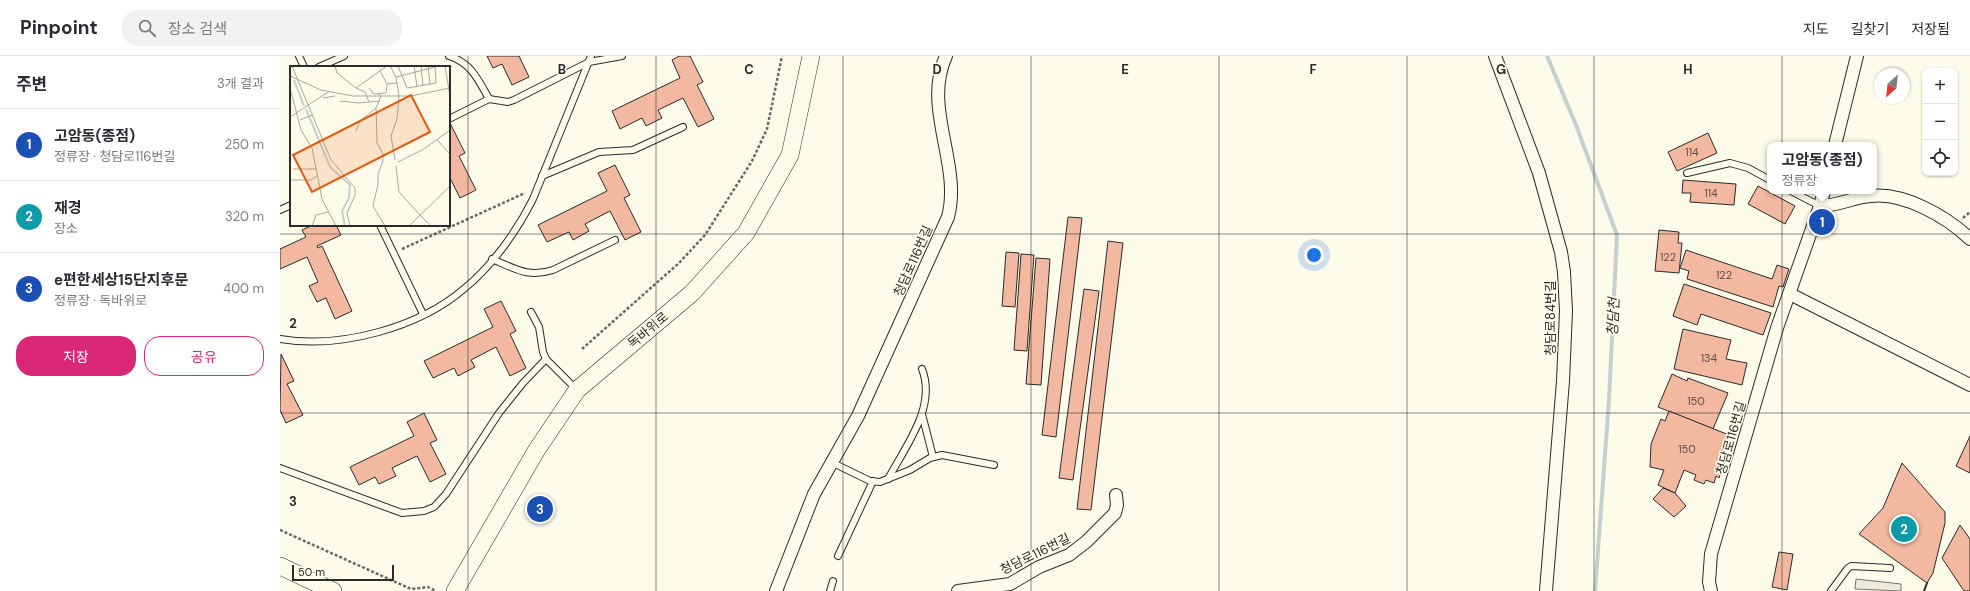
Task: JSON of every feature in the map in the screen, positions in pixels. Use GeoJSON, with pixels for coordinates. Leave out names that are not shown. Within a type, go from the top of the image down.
{"type":"FeatureCollection","features":[{"type":"Feature","properties":{"kind":"main road","name":"독바위로"},"geometry":{"type":"LineString","coordinates":[[455,591],[536,451],[577,390],[692,294],[746,233],[790,155],[811,56]]}},
{"type":"Feature","properties":{"kind":"main road"},"geometry":{"type":"LineString","coordinates":[[280,566],[333,591]]}},
{"type":"Feature","properties":{"kind":"street","name":"청담로116번길"},"geometry":{"type":"LineString","coordinates":[[776,591],[814,494],[858,416],[942,232],[949,211],[952,194],[941,125],[938,91],[942,68],[946,56]]}},
{"type":"Feature","properties":{"kind":"street","name":"청담로84번길"},"geometry":{"type":"LineString","coordinates":[[1494,56],[1539,173],[1561,252],[1564,272],[1566,311],[1563,381],[1546,591]]}},
{"type":"Feature","properties":{"kind":"street"},"geometry":{"type":"LineString","coordinates":[[1836,142],[1857,56]]}},
{"type":"Feature","properties":{"kind":"street"},"geometry":{"type":"LineString","coordinates":[[1823,194],[1820,206],[1832,205],[1872,196],[1898,198],[1915,204],[1943,219],[1970,239]]}},
{"type":"Feature","properties":{"kind":"street","name":"청담로116번길"},"geometry":{"type":"LineString","coordinates":[[1711,591],[1708,582],[1711,554],[1775,336],[1820,206]]}},
{"type":"Feature","properties":{"kind":"street"},"geometry":{"type":"LineString","coordinates":[[1790,294],[1970,385]]}},
{"type":"Feature","properties":{"kind":"street","name":"청담로116번길"},"geometry":{"type":"LineString","coordinates":[[958,591],[1010,584],[1039,567],[1069,555],[1086,542],[1113,516],[1117,509],[1116,495]]}},
{"type":"Feature","properties":{"kind":"lane"},"geometry":{"type":"LineString","coordinates":[[299,56],[304,66]]}},
{"type":"Feature","properties":{"kind":"lane"},"geometry":{"type":"LineString","coordinates":[[321,66],[344,56]]}},
{"type":"Feature","properties":{"kind":"lane"},"geometry":{"type":"LineString","coordinates":[[449,56],[468,65],[474,72],[489,99]]}},
{"type":"Feature","properties":{"kind":"lane"},"geometry":{"type":"LineString","coordinates":[[450,118],[489,99],[508,102],[514,100],[590,59],[622,56]]}},
{"type":"Feature","properties":{"kind":"lane"},"geometry":{"type":"LineString","coordinates":[[280,340],[323,342],[350,339],[379,332],[423,314],[445,303],[466,288],[492,259],[523,220],[590,59]]}},
{"type":"Feature","properties":{"kind":"lane"},"geometry":{"type":"LineString","coordinates":[[542,176],[600,152],[632,150],[683,127]]}},
{"type":"Feature","properties":{"kind":"lane"},"geometry":{"type":"LineString","coordinates":[[1687,173],[1730,163],[1748,168],[1767,178]]}},
{"type":"Feature","properties":{"kind":"lane"},"geometry":{"type":"LineString","coordinates":[[1797,194],[1820,206]]}},
{"type":"Feature","properties":{"kind":"lane"},"geometry":{"type":"LineString","coordinates":[[280,210],[290,205]]}},
{"type":"Feature","properties":{"kind":"lane"},"geometry":{"type":"LineString","coordinates":[[381,226],[423,314]]}},
{"type":"Feature","properties":{"kind":"lane"},"geometry":{"type":"LineString","coordinates":[[492,259],[530,274],[543,273],[553,270],[615,240]]}},
{"type":"Feature","properties":{"kind":"lane"},"geometry":{"type":"LineString","coordinates":[[531,312],[539,327],[543,352],[546,358],[577,390]]}},
{"type":"Feature","properties":{"kind":"lane"},"geometry":{"type":"LineString","coordinates":[[280,468],[402,513],[424,511],[434,507],[446,494],[500,413],[523,383],[546,358]]}},
{"type":"Feature","properties":{"kind":"lane"},"geometry":{"type":"LineString","coordinates":[[888,480],[922,414],[926,384],[922,369]]}},
{"type":"Feature","properties":{"kind":"lane"},"geometry":{"type":"LineString","coordinates":[[922,414],[933,456]]}},
{"type":"Feature","properties":{"kind":"lane"},"geometry":{"type":"LineString","coordinates":[[831,462],[873,482],[888,480],[915,468],[933,456],[942,455],[994,464]]}},
{"type":"Feature","properties":{"kind":"lane"},"geometry":{"type":"LineString","coordinates":[[838,556],[873,482]]}},
{"type":"Feature","properties":{"kind":"lane"},"geometry":{"type":"LineString","coordinates":[[1831,591],[1851,566],[1890,568]]}},
{"type":"Feature","properties":{"kind":"lane"},"geometry":{"type":"LineString","coordinates":[[830,591],[834,581]]}},
{"type":"Feature","properties":{"kind":"path"},"geometry":{"type":"LineString","coordinates":[[582,349],[679,264],[705,235],[752,161],[765,135],[770,118],[782,56]]}},
{"type":"Feature","properties":{"kind":"path"},"geometry":{"type":"LineString","coordinates":[[394,252],[538,187]]}},
{"type":"Feature","properties":{"kind":"path"},"geometry":{"type":"LineString","coordinates":[[280,530],[411,590],[428,587],[436,591]]}},
{"type":"Feature","properties":{"kind":"shaded area"},"geometry":{"type":"Polygon","coordinates":[[[1856,579],[1901,584],[1901,591],[1855,589],[1856,579]]]}},
{"type":"Feature","properties":{"kind":"building"},"geometry":{"type":"Polygon","coordinates":[[[487,56],[519,56],[529,77],[512,85],[502,64],[493,68],[487,56]]]}},
{"type":"Feature","properties":{"kind":"building"},"geometry":{"type":"Polygon","coordinates":[[[679,56],[690,56],[703,82],[697,85],[714,119],[698,127],[683,98],[658,110],[662,118],[646,126],[642,118],[620,129],[612,111],[680,78],[672,60],[679,56]]]}},
{"type":"Feature","properties":{"kind":"building"},"geometry":{"type":"Polygon","coordinates":[[[450,123],[465,153],[459,156],[476,190],[460,198],[450,178],[450,123]]]}},
{"type":"Feature","properties":{"kind":"building"},"geometry":{"type":"Polygon","coordinates":[[[1708,133],[1717,153],[1677,171],[1668,152],[1708,133]]]}},
{"type":"Feature","properties":{"kind":"building"},"geometry":{"type":"Polygon","coordinates":[[[615,165],[630,195],[624,198],[641,232],[625,240],[610,211],[585,224],[589,231],[573,240],[569,232],[547,242],[538,225],[607,191],[598,173],[615,165]]]}},
{"type":"Feature","properties":{"kind":"building"},"geometry":{"type":"Polygon","coordinates":[[[1683,180],[1736,184],[1734,205],[1690,202],[1691,193],[1682,193],[1683,180]]]}},
{"type":"Feature","properties":{"kind":"building"},"geometry":{"type":"Polygon","coordinates":[[[1758,186],[1767,191],[1767,194],[1773,194],[1795,206],[1785,224],[1748,204],[1758,186]]]}},
{"type":"Feature","properties":{"kind":"building"},"geometry":{"type":"Polygon","coordinates":[[[1068,217],[1082,218],[1056,437],[1042,435],[1068,217]]]}},
{"type":"Feature","properties":{"kind":"building"},"geometry":{"type":"Polygon","coordinates":[[[311,226],[336,226],[341,235],[317,246],[318,248],[322,246],[352,311],[335,319],[326,298],[317,302],[309,286],[318,282],[307,257],[280,269],[280,249],[306,237],[302,230],[311,226]]]}},
{"type":"Feature","properties":{"kind":"building"},"geometry":{"type":"Polygon","coordinates":[[[1659,230],[1679,232],[1678,243],[1682,243],[1679,273],[1655,271],[1659,230]]]}},
{"type":"Feature","properties":{"kind":"building"},"geometry":{"type":"Polygon","coordinates":[[[1108,241],[1123,243],[1091,510],[1077,509],[1108,241]]]}},
{"type":"Feature","properties":{"kind":"building"},"geometry":{"type":"Polygon","coordinates":[[[1686,250],[1772,279],[1777,265],[1789,269],[1783,287],[1779,286],[1773,307],[1687,279],[1689,271],[1680,268],[1686,250]]]}},
{"type":"Feature","properties":{"kind":"building"},"geometry":{"type":"Polygon","coordinates":[[[1006,252],[1019,253],[1015,307],[1002,306],[1006,252]]]}},
{"type":"Feature","properties":{"kind":"building"},"geometry":{"type":"Polygon","coordinates":[[[1021,254],[1034,255],[1027,351],[1014,350],[1021,254]]]}},
{"type":"Feature","properties":{"kind":"building"},"geometry":{"type":"Polygon","coordinates":[[[1036,258],[1050,259],[1041,385],[1026,384],[1036,258]]]}},
{"type":"Feature","properties":{"kind":"building"},"geometry":{"type":"Polygon","coordinates":[[[1684,284],[1771,313],[1763,335],[1701,314],[1697,325],[1673,316],[1684,284]]]}},
{"type":"Feature","properties":{"kind":"building"},"geometry":{"type":"Polygon","coordinates":[[[1084,289],[1099,291],[1073,480],[1059,478],[1084,289]]]}},
{"type":"Feature","properties":{"kind":"building"},"geometry":{"type":"Polygon","coordinates":[[[501,301],[516,331],[510,334],[526,368],[510,376],[496,347],[471,360],[475,367],[458,376],[454,368],[433,378],[424,361],[493,327],[484,309],[501,301]]]}},
{"type":"Feature","properties":{"kind":"building"},"geometry":{"type":"Polygon","coordinates":[[[1683,329],[1731,340],[1726,359],[1747,363],[1742,385],[1674,369],[1683,329]]]}},
{"type":"Feature","properties":{"kind":"building"},"geometry":{"type":"Polygon","coordinates":[[[281,354],[294,381],[287,384],[303,415],[286,423],[280,410],[281,354]]]}},
{"type":"Feature","properties":{"kind":"building"},"geometry":{"type":"Polygon","coordinates":[[[1672,374],[1687,381],[1688,378],[1728,393],[1713,429],[1658,407],[1672,374]]]}},
{"type":"Feature","properties":{"kind":"building"},"geometry":{"type":"Polygon","coordinates":[[[1669,411],[1729,435],[1719,459],[1725,461],[1719,478],[1716,476],[1714,483],[1706,480],[1704,484],[1694,480],[1696,475],[1684,470],[1675,493],[1658,485],[1664,470],[1650,467],[1651,444],[1661,419],[1665,421],[1669,411]]]}},
{"type":"Feature","properties":{"kind":"building"},"geometry":{"type":"Polygon","coordinates":[[[424,413],[437,440],[430,443],[446,474],[430,482],[417,456],[392,468],[396,476],[379,484],[375,477],[359,485],[350,467],[414,436],[407,422],[424,413]]]}},
{"type":"Feature","properties":{"kind":"building"},"geometry":{"type":"Polygon","coordinates":[[[1970,436],[1970,473],[1956,466],[1970,436]]]}},
{"type":"Feature","properties":{"kind":"building"},"geometry":{"type":"Polygon","coordinates":[[[1902,463],[1945,512],[1945,523],[1933,573],[1927,583],[1859,534],[1883,508],[1902,463]]]}},
{"type":"Feature","properties":{"kind":"building"},"geometry":{"type":"Polygon","coordinates":[[[1663,488],[1675,493],[1686,506],[1674,517],[1653,499],[1663,488]]]}},
{"type":"Feature","properties":{"kind":"building"},"geometry":{"type":"Polygon","coordinates":[[[1960,525],[1970,539],[1970,591],[1964,591],[1942,558],[1960,525]]]}},
{"type":"Feature","properties":{"kind":"building"},"geometry":{"type":"Polygon","coordinates":[[[1779,552],[1793,554],[1787,590],[1772,587],[1779,552]]]}},
{"type":"Feature","properties":{"kind":"waterway","name":"청담천"},"geometry":{"type":"LineString","coordinates":[[1547,56],[1576,125],[1617,235],[1609,400],[1595,591]]}},
{"type":"Feature","properties":{"kind":"wall"},"geometry":{"type":"LineString","coordinates":[[1924,591],[1927,583]]}},
{"type":"Feature","properties":{"kind":"place","name":"고암동(종점)"},"geometry":{"type":"Point","coordinates":[1822,222]}},
{"type":"Feature","properties":{"kind":"place","name":"e편한세상15단지후문"},"geometry":{"type":"Point","coordinates":[540,509]}},
{"type":"Feature","properties":{"kind":"place","name":"재경"},"geometry":{"type":"Point","coordinates":[1904,529]}}]}
